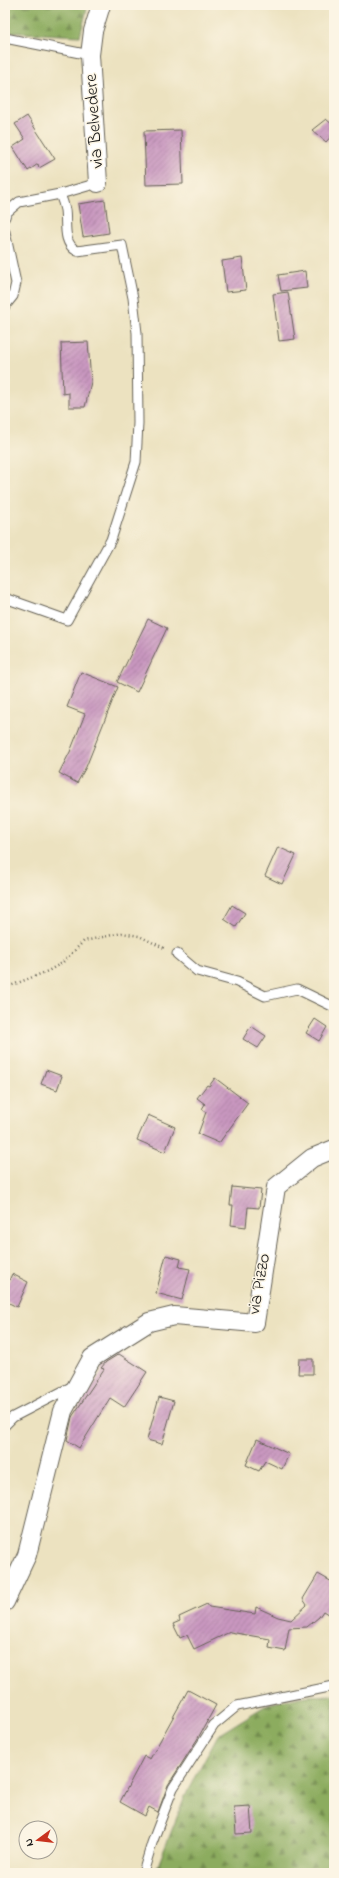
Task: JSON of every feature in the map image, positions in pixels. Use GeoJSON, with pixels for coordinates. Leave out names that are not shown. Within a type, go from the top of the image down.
{"type":"FeatureCollection","features":[{"type":"Feature","properties":{"kind":"street","name":"via Belvedere"},"geometry":{"type":"LineString","coordinates":[[98,183],[90,55],[93,31],[101,5]]}},
{"type":"Feature","properties":{"kind":"street","name":"via Pizzo"},"geometry":{"type":"LineString","coordinates":[[5,1602],[27,1555],[64,1412],[92,1358],[149,1322],[174,1316],[255,1323],[276,1188],[312,1158],[334,1149]]}},
{"type":"Feature","properties":{"kind":"lane"},"geometry":{"type":"LineString","coordinates":[[5,38],[90,55]]}},
{"type":"Feature","properties":{"kind":"lane","name":"via Belvedere"},"geometry":{"type":"LineString","coordinates":[[5,217],[6,213],[19,202],[60,194],[98,183]]}},
{"type":"Feature","properties":{"kind":"lane"},"geometry":{"type":"LineString","coordinates":[[5,598],[67,620],[111,540],[136,462],[138,422],[137,341],[134,298],[122,244],[77,251],[71,248],[66,234],[65,211],[60,194]]}},
{"type":"Feature","properties":{"kind":"lane"},"geometry":{"type":"LineString","coordinates":[[5,232],[16,283],[12,296],[5,306]]}},
{"type":"Feature","properties":{"kind":"lane"},"geometry":{"type":"LineString","coordinates":[[177,954],[197,971],[237,982],[265,996],[297,989],[334,1008]]}},
{"type":"Feature","properties":{"kind":"lane"},"geometry":{"type":"LineString","coordinates":[[5,1425],[13,1417],[79,1383]]}},
{"type":"Feature","properties":{"kind":"lane"},"geometry":{"type":"LineString","coordinates":[[144,1873],[152,1843],[173,1788],[214,1725],[237,1706],[334,1686]]}},
{"type":"Feature","properties":{"kind":"path"},"geometry":{"type":"LineString","coordinates":[[5,988],[48,971],[62,963],[84,941],[122,933],[139,936],[177,954]]}},
{"type":"Feature","properties":{"kind":"path"},"geometry":{"type":"LineString","coordinates":[[5,941],[7,941],[5,947]]}},
{"type":"Feature","properties":{"kind":"green space"},"geometry":{"type":"Polygon","coordinates":[[[5,5],[88,5],[80,36],[5,32],[5,5]]]}},
{"type":"Feature","properties":{"kind":"green space"},"geometry":{"type":"Polygon","coordinates":[[[334,1695],[334,1873],[155,1873],[188,1789],[218,1735],[268,1704],[306,1696],[334,1695]]]}},
{"type":"Feature","properties":{"kind":"building"},"geometry":{"type":"Polygon","coordinates":[[[27,116],[55,159],[39,168],[38,164],[28,171],[13,147],[25,139],[15,124],[27,116]]]}},
{"type":"Feature","properties":{"kind":"building"},"geometry":{"type":"Polygon","coordinates":[[[326,119],[334,126],[334,133],[326,142],[312,130],[326,119]]]}},
{"type":"Feature","properties":{"kind":"building"},"geometry":{"type":"Polygon","coordinates":[[[181,130],[183,184],[146,185],[144,131],[181,130]]]}},
{"type":"Feature","properties":{"kind":"building"},"geometry":{"type":"Polygon","coordinates":[[[105,200],[109,233],[83,237],[78,204],[105,200]]]}},
{"type":"Feature","properties":{"kind":"building"},"geometry":{"type":"Polygon","coordinates":[[[242,258],[246,290],[226,292],[222,261],[242,258]]]}},
{"type":"Feature","properties":{"kind":"building"},"geometry":{"type":"Polygon","coordinates":[[[305,271],[307,288],[281,291],[278,275],[305,271]]]}},
{"type":"Feature","properties":{"kind":"building"},"geometry":{"type":"Polygon","coordinates":[[[288,292],[295,339],[279,341],[273,294],[288,292]]]}},
{"type":"Feature","properties":{"kind":"building"},"geometry":{"type":"Polygon","coordinates":[[[88,342],[91,382],[85,407],[69,407],[69,393],[63,394],[61,343],[88,342]]]}},
{"type":"Feature","properties":{"kind":"building"},"geometry":{"type":"Polygon","coordinates":[[[148,619],[167,628],[137,692],[117,682],[148,619]]]}},
{"type":"Feature","properties":{"kind":"building"},"geometry":{"type":"Polygon","coordinates":[[[81,672],[118,687],[86,767],[77,783],[59,773],[70,752],[85,714],[67,707],[81,672]]]}},
{"type":"Feature","properties":{"kind":"building"},"geometry":{"type":"Polygon","coordinates":[[[278,847],[296,855],[282,884],[265,876],[278,847]]]}},
{"type":"Feature","properties":{"kind":"building"},"geometry":{"type":"Polygon","coordinates":[[[232,905],[245,913],[236,927],[224,919],[232,905]]]}},
{"type":"Feature","properties":{"kind":"building"},"geometry":{"type":"Polygon","coordinates":[[[315,1019],[327,1027],[319,1041],[306,1033],[315,1019]]]}},
{"type":"Feature","properties":{"kind":"building"},"geometry":{"type":"Polygon","coordinates":[[[251,1026],[266,1036],[258,1048],[243,1039],[251,1026]]]}},
{"type":"Feature","properties":{"kind":"building"},"geometry":{"type":"Polygon","coordinates":[[[46,1070],[62,1076],[57,1090],[41,1084],[46,1070]]]}},
{"type":"Feature","properties":{"kind":"building"},"geometry":{"type":"Polygon","coordinates":[[[215,1078],[248,1103],[219,1143],[198,1134],[206,1112],[202,1109],[205,1104],[197,1098],[207,1085],[209,1086],[215,1078]]]}},
{"type":"Feature","properties":{"kind":"building"},"geometry":{"type":"Polygon","coordinates":[[[148,1115],[175,1127],[165,1152],[137,1140],[148,1115]]]}},
{"type":"Feature","properties":{"kind":"building"},"geometry":{"type":"Polygon","coordinates":[[[232,1187],[261,1190],[259,1208],[248,1207],[246,1227],[231,1225],[233,1205],[230,1205],[232,1187]]]}},
{"type":"Feature","properties":{"kind":"building"},"geometry":{"type":"Polygon","coordinates":[[[166,1255],[181,1259],[179,1267],[190,1269],[182,1300],[156,1293],[166,1255]]]}},
{"type":"Feature","properties":{"kind":"building"},"geometry":{"type":"Polygon","coordinates":[[[12,1274],[28,1282],[17,1307],[5,1301],[5,1289],[12,1274]]]}},
{"type":"Feature","properties":{"kind":"building"},"geometry":{"type":"Polygon","coordinates":[[[119,1354],[147,1372],[124,1407],[110,1398],[79,1448],[67,1440],[72,1417],[104,1369],[101,1368],[106,1362],[119,1354]]]}},
{"type":"Feature","properties":{"kind":"building"},"geometry":{"type":"Polygon","coordinates":[[[299,1359],[313,1359],[313,1374],[298,1374],[299,1359]]]}},
{"type":"Feature","properties":{"kind":"building"},"geometry":{"type":"Polygon","coordinates":[[[159,1397],[174,1401],[162,1444],[147,1440],[159,1397]]]}},
{"type":"Feature","properties":{"kind":"building"},"geometry":{"type":"Polygon","coordinates":[[[257,1439],[289,1454],[282,1469],[265,1461],[259,1471],[246,1465],[257,1439]]]}},
{"type":"Feature","properties":{"kind":"building"},"geometry":{"type":"Polygon","coordinates":[[[318,1574],[334,1583],[334,1618],[323,1611],[319,1617],[307,1627],[289,1628],[285,1651],[269,1648],[270,1639],[230,1632],[194,1649],[187,1635],[180,1638],[173,1624],[180,1621],[179,1617],[207,1604],[209,1607],[255,1614],[256,1607],[278,1617],[291,1620],[307,1605],[303,1599],[318,1574]]]}},
{"type":"Feature","properties":{"kind":"building"},"geometry":{"type":"Polygon","coordinates":[[[188,1690],[216,1705],[198,1738],[168,1785],[158,1812],[149,1807],[145,1816],[120,1802],[144,1756],[150,1759],[188,1690]]]}},
{"type":"Feature","properties":{"kind":"building"},"geometry":{"type":"Polygon","coordinates":[[[250,1806],[252,1833],[236,1834],[234,1807],[250,1806]]]}}]}
